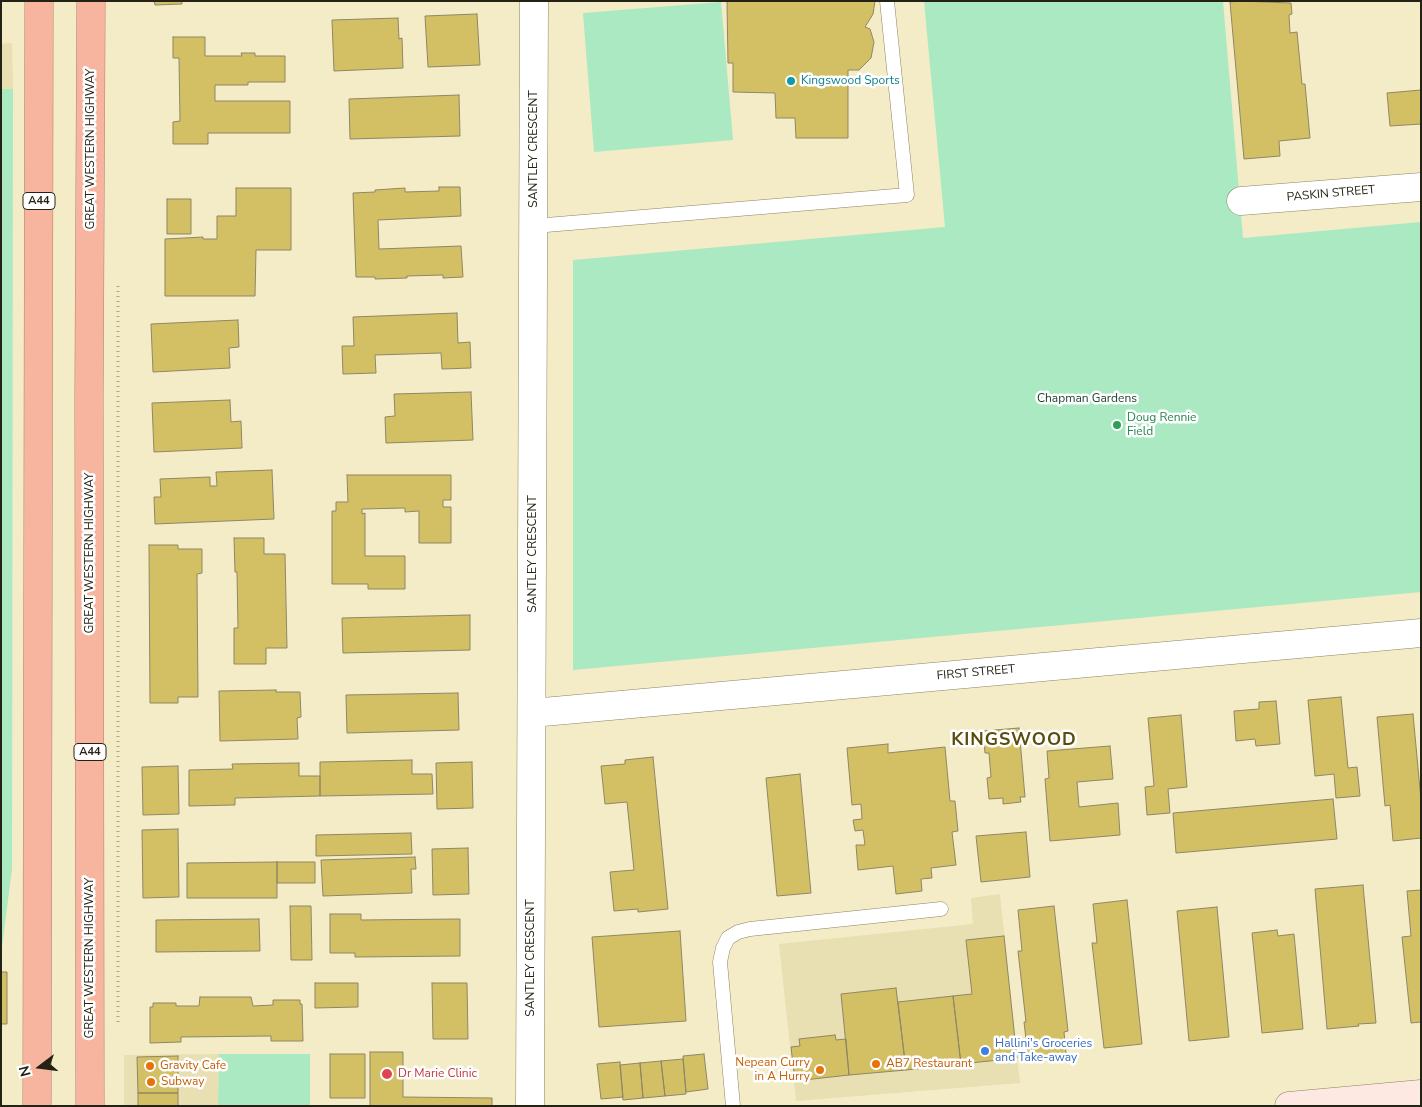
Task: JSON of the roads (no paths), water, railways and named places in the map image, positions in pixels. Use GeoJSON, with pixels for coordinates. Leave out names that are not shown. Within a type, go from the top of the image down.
{"type":"FeatureCollection","features":[{"type":"Feature","properties":{"kind":"highway","name":"A44"},"geometry":{"type":"LineString","coordinates":[[37,1106],[39,1]]}},
{"type":"Feature","properties":{"kind":"highway","name":"GREAT WESTERN HIGHWAY"},"geometry":{"type":"LineString","coordinates":[[90,1106],[92,1]]}},
{"type":"Feature","properties":{"kind":"main road"},"geometry":{"type":"LineString","coordinates":[[1289,1106],[1421,1094]]}},
{"type":"Feature","properties":{"kind":"street","name":"SANTLEY CRESCENT"},"geometry":{"type":"LineString","coordinates":[[530,1106],[534,1]]}},
{"type":"Feature","properties":{"kind":"street","name":"PASKIN STREET"},"geometry":{"type":"LineString","coordinates":[[1240,201],[1421,187]]}},
{"type":"Feature","properties":{"kind":"street","name":"FIRST STREET"},"geometry":{"type":"LineString","coordinates":[[532,713],[1421,633]]}},
{"type":"Feature","properties":{"kind":"lane"},"geometry":{"type":"LineString","coordinates":[[534,226],[907,195],[887,1]]}},
{"type":"Feature","properties":{"kind":"lane"},"geometry":{"type":"LineString","coordinates":[[733,1106],[720,962],[723,948],[728,938],[750,928],[941,909]]}},
{"type":"Feature","properties":{"kind":"place","name":"Kingswood Sports"},"geometry":{"type":"Point","coordinates":[791,81]}},
{"type":"Feature","properties":{"kind":"place","name":"Doug Rennie Field"},"geometry":{"type":"Point","coordinates":[1117,425]}},
{"type":"Feature","properties":{"kind":"place","name":"Hallini's Groceries and Take-away"},"geometry":{"type":"Point","coordinates":[985,1051]}},
{"type":"Feature","properties":{"kind":"place","name":"AB7 Restaurant"},"geometry":{"type":"Point","coordinates":[876,1064]}},
{"type":"Feature","properties":{"kind":"place","name":"Gravity Cafe"},"geometry":{"type":"Point","coordinates":[150,1066]}},
{"type":"Feature","properties":{"kind":"place","name":"Nepean Curry in A Hurry"},"geometry":{"type":"Point","coordinates":[820,1070]}},
{"type":"Feature","properties":{"kind":"place","name":"Dr Marie Clinic"},"geometry":{"type":"Point","coordinates":[387,1074]}},
{"type":"Feature","properties":{"kind":"place","name":"Subway"},"geometry":{"type":"Point","coordinates":[151,1082]}},
{"type":"Feature","properties":{"kind":"district","name":"KINGSWOOD"},"geometry":{"type":"Point","coordinates":[1014,741]}},
{"type":"Feature","properties":{"kind":"park label","name":"Chapman Gardens"},"geometry":{"type":"Point","coordinates":[1087,399]}}]}
